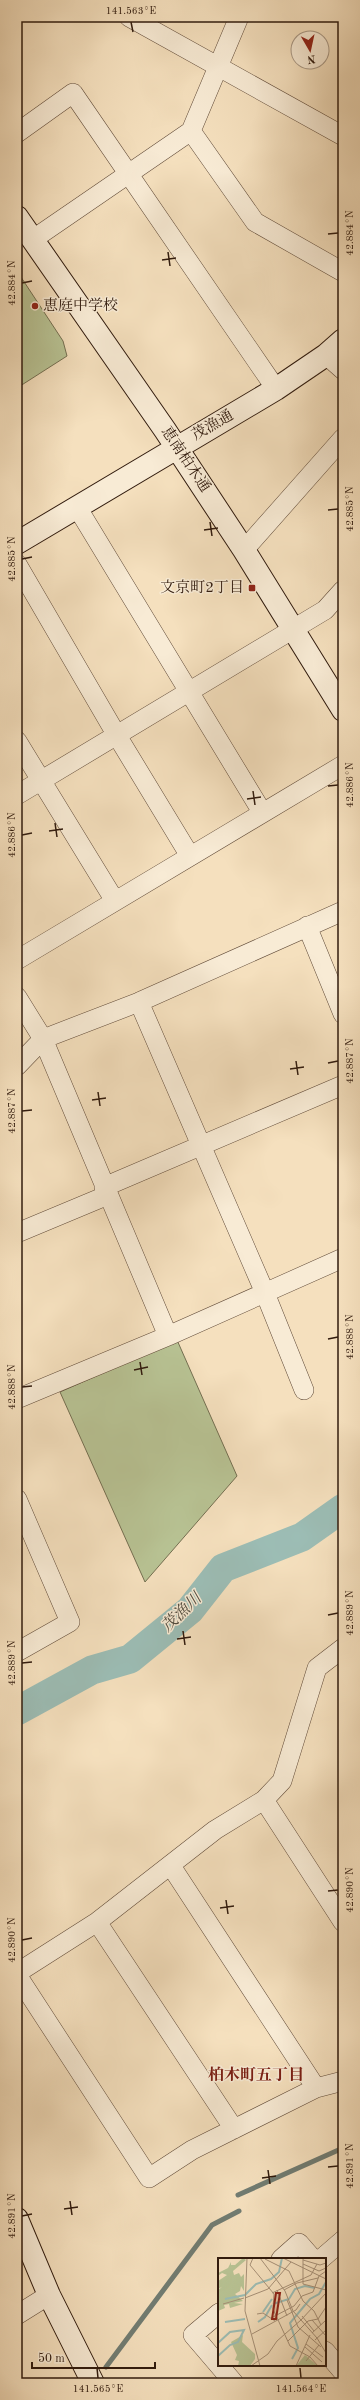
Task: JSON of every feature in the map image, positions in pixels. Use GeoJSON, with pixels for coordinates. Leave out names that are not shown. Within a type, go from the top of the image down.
{"type":"FeatureCollection","features":[{"type":"Feature","properties":{"kind":"street"},"geometry":{"type":"LineString","coordinates":[[129,17],[343,136]]}},
{"type":"Feature","properties":{"kind":"street"},"geometry":{"type":"LineString","coordinates":[[32,240],[191,131],[239,17]]}},
{"type":"Feature","properties":{"kind":"street"},"geometry":{"type":"LineString","coordinates":[[17,133],[72,93],[276,389]]}},
{"type":"Feature","properties":{"kind":"street"},"geometry":{"type":"LineString","coordinates":[[191,131],[255,222],[343,272]]}},
{"type":"Feature","properties":{"kind":"street","name":"恵南柏木通"},"geometry":{"type":"LineString","coordinates":[[17,217],[176,447],[244,550],[343,710]]}},
{"type":"Feature","properties":{"kind":"street","name":"茂漁通"},"geometry":{"type":"LineString","coordinates":[[17,543],[176,447],[276,389],[326,355],[343,340]]}},
{"type":"Feature","properties":{"kind":"street"},"geometry":{"type":"LineString","coordinates":[[326,355],[343,370]]}},
{"type":"Feature","properties":{"kind":"street"},"geometry":{"type":"LineString","coordinates":[[244,550],[343,438]]}},
{"type":"Feature","properties":{"kind":"street"},"geometry":{"type":"LineString","coordinates":[[77,507],[262,812]]}},
{"type":"Feature","properties":{"kind":"street"},"geometry":{"type":"LineString","coordinates":[[17,564],[116,734],[190,856]]}},
{"type":"Feature","properties":{"kind":"street"},"geometry":{"type":"LineString","coordinates":[[17,795],[116,734],[325,610],[343,590]]}},
{"type":"Feature","properties":{"kind":"street"},"geometry":{"type":"LineString","coordinates":[[17,741],[115,901]]}},
{"type":"Feature","properties":{"kind":"street"},"geometry":{"type":"LineString","coordinates":[[17,960],[262,812],[343,765]]}},
{"type":"Feature","properties":{"kind":"street"},"geometry":{"type":"LineString","coordinates":[[17,1066],[43,1039],[139,1002],[343,911]]}},
{"type":"Feature","properties":{"kind":"street"},"geometry":{"type":"LineString","coordinates":[[307,926],[343,1014]]}},
{"type":"Feature","properties":{"kind":"street"},"geometry":{"type":"LineString","coordinates":[[17,997],[43,1039],[168,1336]]}},
{"type":"Feature","properties":{"kind":"street"},"geometry":{"type":"LineString","coordinates":[[139,1002],[304,1390]]}},
{"type":"Feature","properties":{"kind":"street"},"geometry":{"type":"LineString","coordinates":[[17,1233],[200,1146],[343,1085]]}},
{"type":"Feature","properties":{"kind":"street"},"geometry":{"type":"LineString","coordinates":[[17,1399],[168,1336],[343,1258]]}},
{"type":"Feature","properties":{"kind":"street"},"geometry":{"type":"LineString","coordinates":[[17,1499],[70,1622],[17,1652]]}},
{"type":"Feature","properties":{"kind":"street"},"geometry":{"type":"LineString","coordinates":[[343,1648],[317,1668],[282,1781],[264,1800],[215,1830],[171,1866],[97,1922],[17,1974],[149,2178],[192,2150],[316,2088],[343,2080]]}},
{"type":"Feature","properties":{"kind":"street"},"geometry":{"type":"LineString","coordinates":[[264,1800],[343,1922]]}},
{"type":"Feature","properties":{"kind":"street"},"geometry":{"type":"LineString","coordinates":[[171,1866],[316,2088]]}},
{"type":"Feature","properties":{"kind":"street"},"geometry":{"type":"LineString","coordinates":[[97,1922],[234,2129]]}},
{"type":"Feature","properties":{"kind":"street"},"geometry":{"type":"LineString","coordinates":[[17,2219],[49,2295],[93,2383]]}},
{"type":"Feature","properties":{"kind":"street"},"geometry":{"type":"LineString","coordinates":[[322,2258],[343,2240]]}},
{"type":"Feature","properties":{"kind":"street"},"geometry":{"type":"LineString","coordinates":[[282,2258],[299,2243],[313,2258]]}},
{"type":"Feature","properties":{"kind":"street"},"geometry":{"type":"LineString","coordinates":[[17,2315],[49,2295]]}},
{"type":"Feature","properties":{"kind":"street"},"geometry":{"type":"LineString","coordinates":[[218,2314],[194,2335],[218,2364]]}},
{"type":"Feature","properties":{"kind":"street"},"geometry":{"type":"LineString","coordinates":[[326,2353],[343,2372]]}},
{"type":"Feature","properties":{"kind":"street"},"geometry":{"type":"LineString","coordinates":[[220,2366],[234,2383]]}},
{"type":"Feature","properties":{"kind":"green space"},"geometry":{"type":"Polygon","coordinates":[[[17,271],[63,341],[67,356],[17,388],[17,271]]]}},
{"type":"Feature","properties":{"kind":"green space"},"geometry":{"type":"Polygon","coordinates":[[[177,1340],[237,1476],[145,1582],[60,1392],[177,1340]]]}},
{"type":"Feature","properties":{"kind":"waterway","name":"茂漁川"},"geometry":{"type":"LineString","coordinates":[[17,1711],[92,1670],[130,1659],[190,1610],[223,1568],[302,1537],[343,1508]]}},
{"type":"Feature","properties":{"kind":"waterway"},"geometry":{"type":"LineString","coordinates":[[238,2195],[343,2148]]}},
{"type":"Feature","properties":{"kind":"waterway"},"geometry":{"type":"LineString","coordinates":[[106,2367],[212,2225],[239,2211]]}},
{"type":"Feature","properties":{"kind":"place","name":"恵庭中学校"},"geometry":{"type":"Point","coordinates":[35,306]}},
{"type":"Feature","properties":{"kind":"place","name":"文京町2丁目"},"geometry":{"type":"Point","coordinates":[252,588]}},
{"type":"Feature","properties":{"kind":"district","name":"柏木町五丁目"},"geometry":{"type":"Point","coordinates":[256,2076]}}]}
